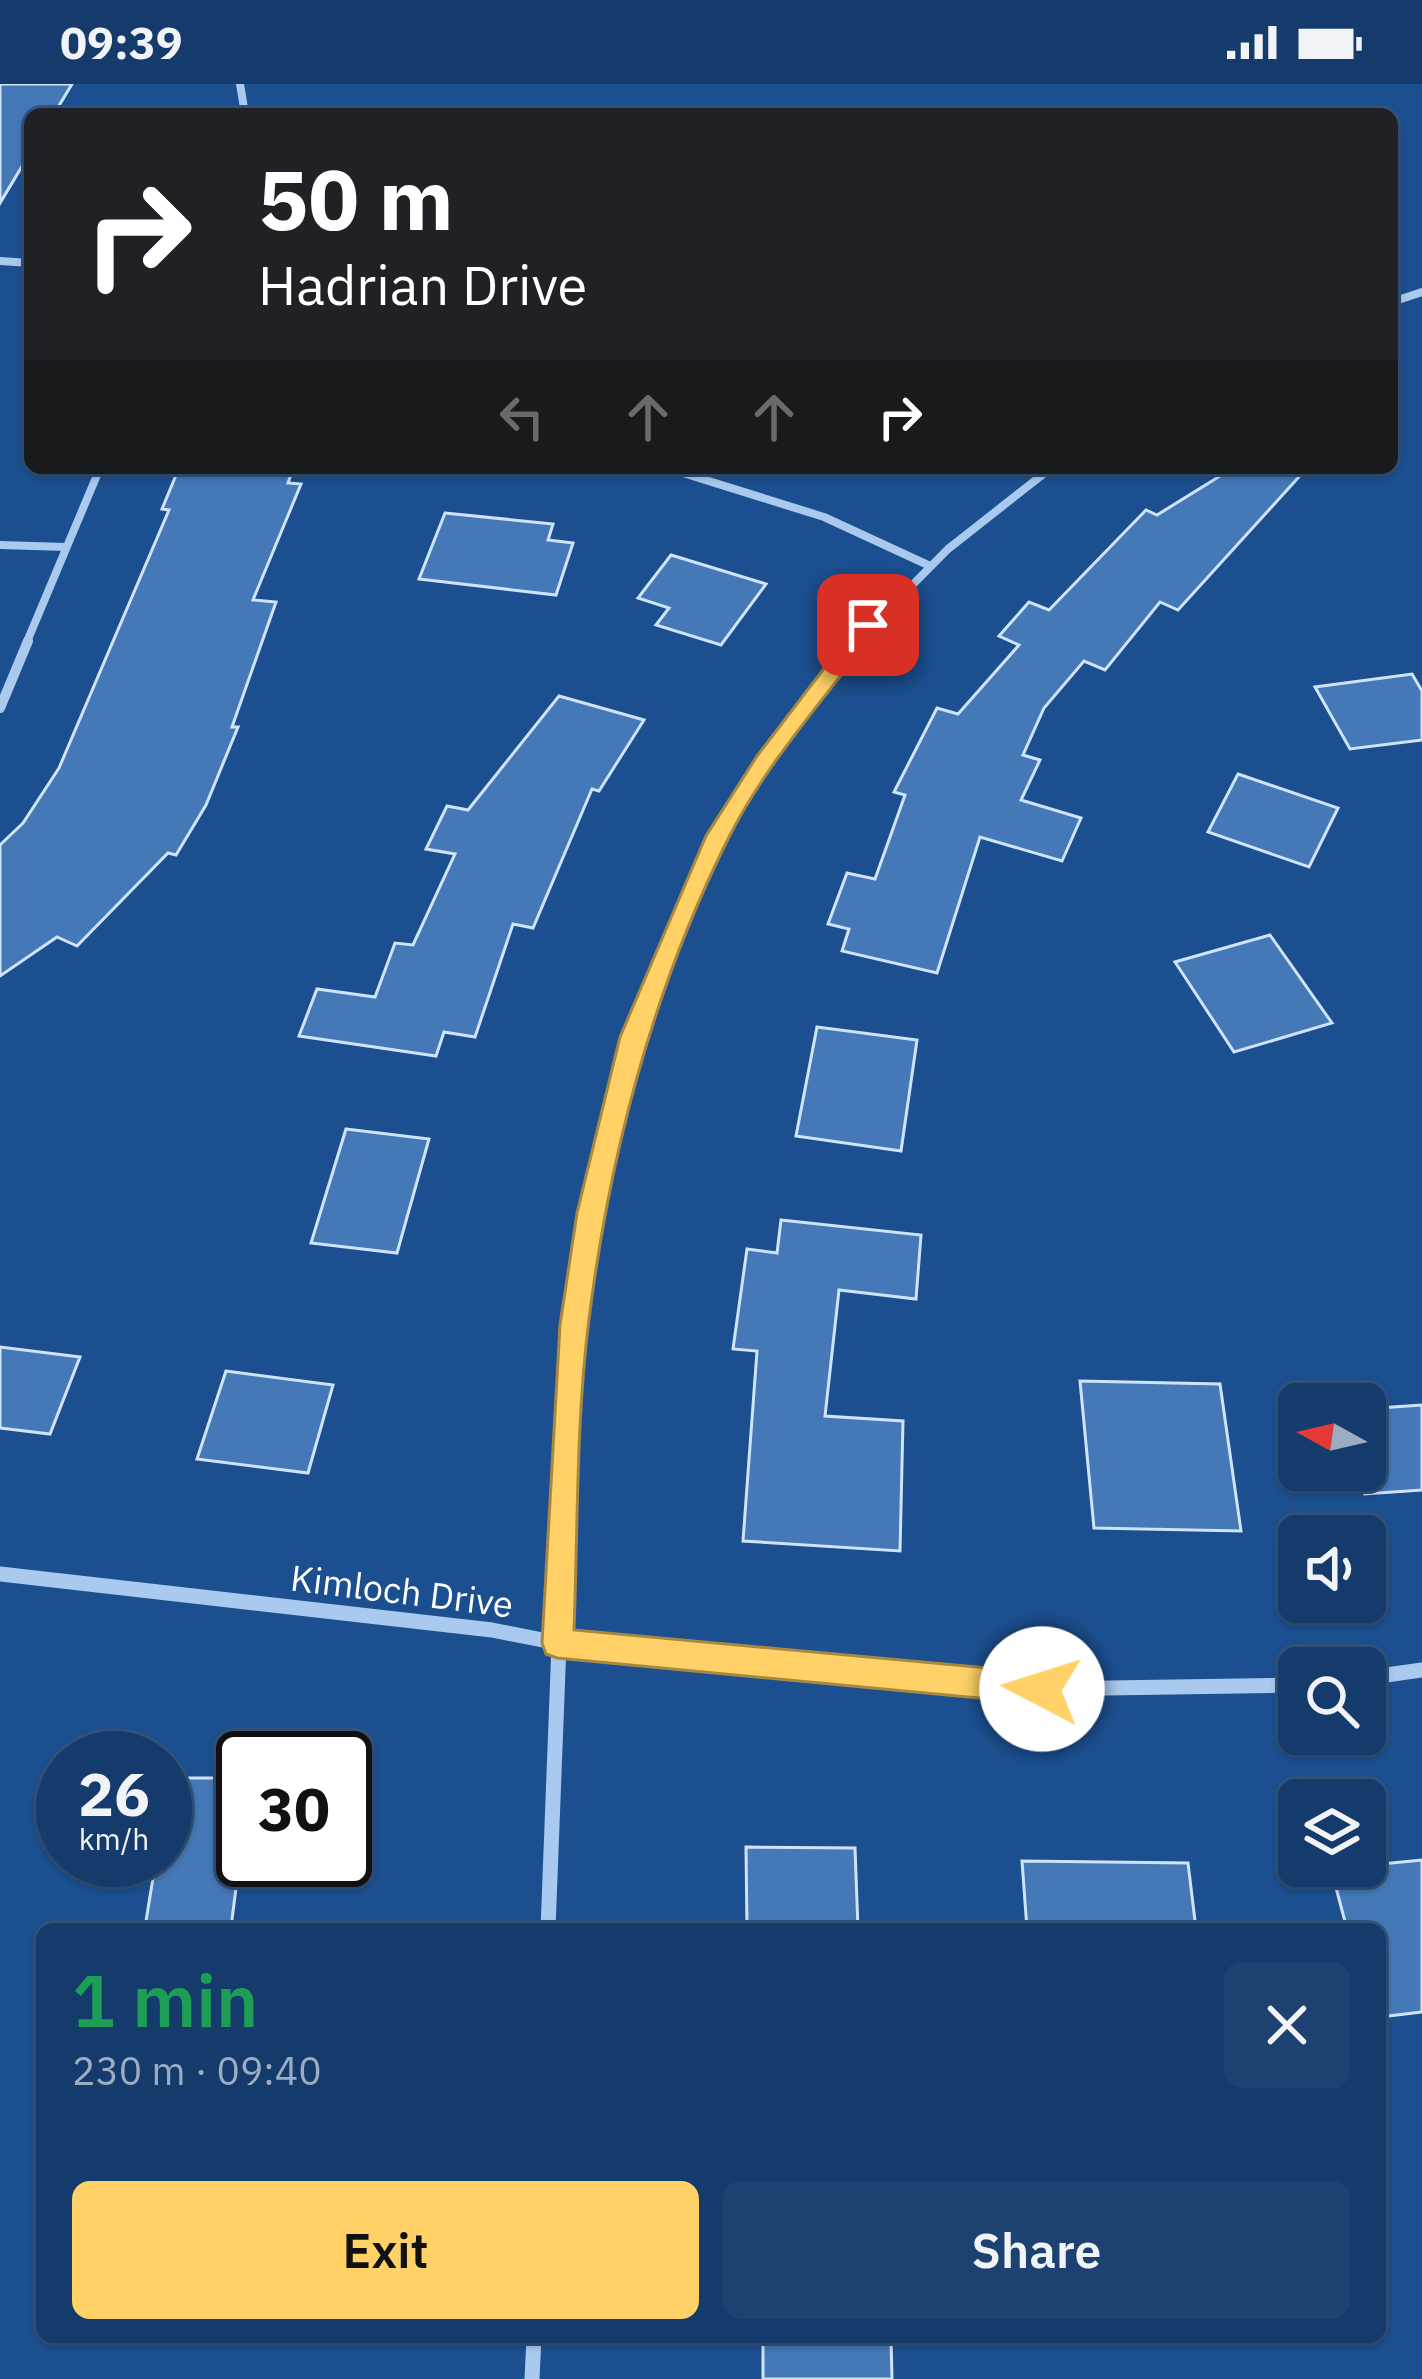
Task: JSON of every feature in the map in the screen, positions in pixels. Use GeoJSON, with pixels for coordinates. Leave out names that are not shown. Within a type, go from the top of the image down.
{"type":"FeatureCollection","features":[{"type":"Feature","properties":{"kind":"street"},"geometry":{"type":"LineString","coordinates":[[0,709],[97,474]]}},
{"type":"Feature","properties":{"kind":"street"},"geometry":{"type":"LineString","coordinates":[[686,474],[824,518],[928,565]]}},
{"type":"Feature","properties":{"kind":"street"},"geometry":{"type":"LineString","coordinates":[[548,1923],[574,1325],[591,1213],[633,1037],[661,961],[718,836],[818,689],[868,625],[928,565],[1043,474]]}},
{"type":"Feature","properties":{"kind":"street"},"geometry":{"type":"LineString","coordinates":[[0,545],[66,547]]}},
{"type":"Feature","properties":{"kind":"street","name":"Kimloch Drive"},"geometry":{"type":"LineString","coordinates":[[0,1574],[492,1630],[557,1643],[1042,1689],[1278,1685]]}},
{"type":"Feature","properties":{"kind":"street"},"geometry":{"type":"LineString","coordinates":[[1386,1675],[1422,1670]]}},
{"type":"Feature","properties":{"kind":"street"},"geometry":{"type":"LineString","coordinates":[[532,2379],[534,2343]]}},
{"type":"Feature","properties":{"kind":"building"},"geometry":{"type":"Polygon","coordinates":[[[0,84],[72,84],[58,108],[24,108],[24,163],[0,203],[0,84]]]}},
{"type":"Feature","properties":{"kind":"building"},"geometry":{"type":"Polygon","coordinates":[[[177,474],[291,474],[288,483],[301,484],[253,600],[276,602],[232,727],[238,727],[206,805],[176,855],[168,853],[77,946],[57,937],[0,976],[0,845],[23,823],[59,768],[169,510],[162,509],[177,474]]]}},
{"type":"Feature","properties":{"kind":"building"},"geometry":{"type":"Polygon","coordinates":[[[1223,474],[1302,474],[1178,610],[1160,602],[1105,670],[1084,661],[1044,708],[1023,755],[1040,760],[1021,800],[1081,818],[1062,861],[980,837],[937,973],[842,951],[849,929],[828,924],[847,873],[875,879],[905,795],[894,792],[937,708],[958,714],[1019,645],[999,636],[1029,602],[1049,610],[1146,510],[1157,515],[1223,474]]]}},
{"type":"Feature","properties":{"kind":"building"},"geometry":{"type":"Polygon","coordinates":[[[445,513],[553,524],[548,540],[573,543],[556,595],[419,579],[445,513]]]}},
{"type":"Feature","properties":{"kind":"building"},"geometry":{"type":"Polygon","coordinates":[[[671,555],[766,584],[721,645],[656,625],[669,608],[638,598],[671,555]]]}},
{"type":"Feature","properties":{"kind":"building"},"geometry":{"type":"Polygon","coordinates":[[[1412,674],[1422,691],[1422,740],[1350,749],[1315,687],[1412,674]]]}},
{"type":"Feature","properties":{"kind":"building"},"geometry":{"type":"Polygon","coordinates":[[[559,696],[644,720],[599,791],[592,789],[533,928],[513,924],[475,1037],[444,1032],[436,1056],[299,1036],[317,989],[375,997],[395,943],[413,945],[455,854],[426,849],[447,806],[468,810],[559,696]]]}},
{"type":"Feature","properties":{"kind":"building"},"geometry":{"type":"Polygon","coordinates":[[[1238,774],[1338,808],[1309,867],[1208,832],[1238,774]]]}},
{"type":"Feature","properties":{"kind":"building"},"geometry":{"type":"Polygon","coordinates":[[[1270,935],[1332,1023],[1234,1052],[1175,962],[1270,935]]]}},
{"type":"Feature","properties":{"kind":"building"},"geometry":{"type":"Polygon","coordinates":[[[817,1027],[917,1040],[901,1151],[796,1136],[817,1027]]]}},
{"type":"Feature","properties":{"kind":"building"},"geometry":{"type":"Polygon","coordinates":[[[346,1129],[429,1139],[397,1253],[311,1243],[346,1129]]]}},
{"type":"Feature","properties":{"kind":"building"},"geometry":{"type":"Polygon","coordinates":[[[781,1220],[921,1235],[916,1299],[839,1290],[825,1416],[903,1421],[900,1551],[743,1541],[757,1351],[733,1349],[747,1249],[777,1253],[781,1220]]]}},
{"type":"Feature","properties":{"kind":"building"},"geometry":{"type":"Polygon","coordinates":[[[0,1347],[80,1357],[50,1434],[0,1428],[0,1347]]]}},
{"type":"Feature","properties":{"kind":"building"},"geometry":{"type":"Polygon","coordinates":[[[226,1371],[333,1385],[308,1473],[197,1459],[226,1371]]]}},
{"type":"Feature","properties":{"kind":"building"},"geometry":{"type":"Polygon","coordinates":[[[1080,1381],[1220,1384],[1241,1531],[1094,1528],[1080,1381]]]}},
{"type":"Feature","properties":{"kind":"building"},"geometry":{"type":"Polygon","coordinates":[[[1422,1405],[1422,1490],[1365,1494],[1386,1491],[1386,1408],[1422,1405]]]}},
{"type":"Feature","properties":{"kind":"building"},"geometry":{"type":"Polygon","coordinates":[[[192,1778],[216,1778],[216,1887],[236,1887],[232,1923],[146,1923],[152,1887],[192,1887],[192,1778]]]}},
{"type":"Feature","properties":{"kind":"building"},"geometry":{"type":"Polygon","coordinates":[[[746,1847],[855,1848],[858,1923],[747,1923],[746,1847]]]}},
{"type":"Feature","properties":{"kind":"building"},"geometry":{"type":"Polygon","coordinates":[[[1422,1860],[1422,2012],[1386,2016],[1386,1923],[1345,1923],[1336,1887],[1386,1887],[1386,1864],[1422,1860]]]}},
{"type":"Feature","properties":{"kind":"building"},"geometry":{"type":"Polygon","coordinates":[[[1022,1861],[1188,1863],[1195,1923],[1027,1923],[1022,1861]]]}},
{"type":"Feature","properties":{"kind":"building"},"geometry":{"type":"Polygon","coordinates":[[[763,2343],[891,2343],[892,2379],[763,2379],[763,2343]]]}},
{"type":"Feature","properties":{"kind":"route"},"geometry":{"type":"LineString","coordinates":[[868,625],[765,761],[718,836],[685,904],[633,1037],[591,1213],[574,1325],[557,1643],[1042,1689]]}}]}
